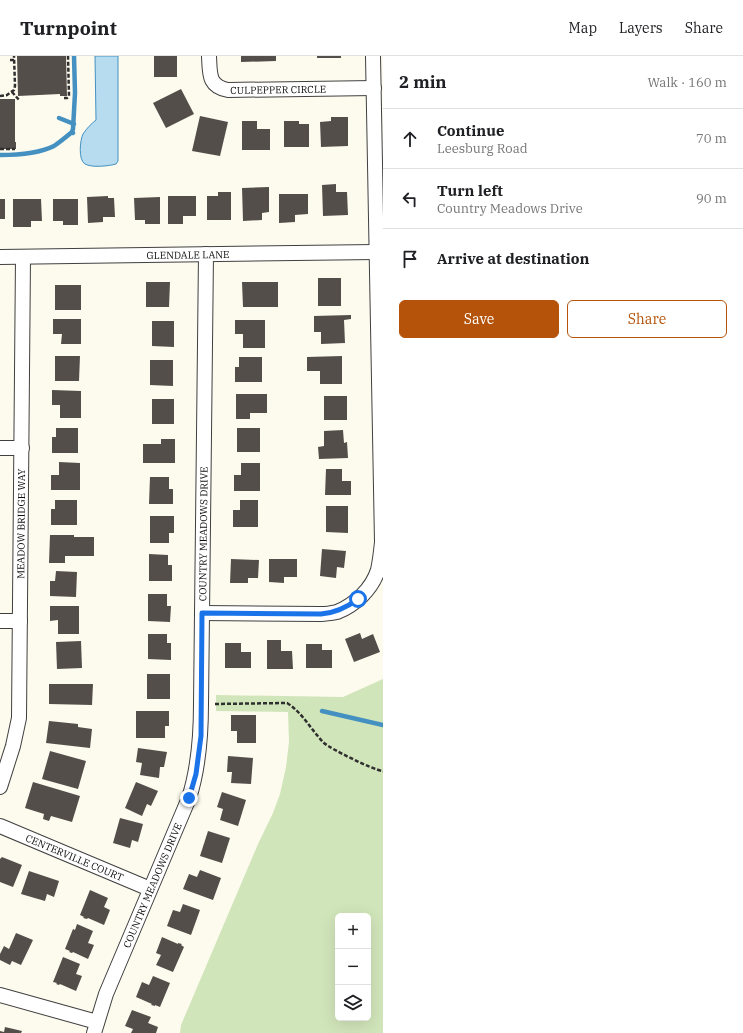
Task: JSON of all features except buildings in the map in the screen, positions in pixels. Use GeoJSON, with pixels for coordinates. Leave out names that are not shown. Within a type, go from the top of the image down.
{"type":"FeatureCollection","features":[{"type":"Feature","properties":{"kind":"street","name":"CULPEPPER CIRCLE"},"geometry":{"type":"LineString","coordinates":[[209,56],[212,81],[220,89],[374,88]]}},
{"type":"Feature","properties":{"kind":"street"},"geometry":{"type":"LineString","coordinates":[[202,613],[329,614],[350,605],[364,593],[374,580],[379,564],[382,542],[373,56]]}},
{"type":"Feature","properties":{"kind":"street","name":"GLENDALE LANE"},"geometry":{"type":"LineString","coordinates":[[0,257],[376,252]]}},
{"type":"Feature","properties":{"kind":"street","name":"COUNTRY MEADOWS DRIVE"},"geometry":{"type":"LineString","coordinates":[[95,1027],[106,994],[186,806],[196,774],[201,736],[206,254]]}},
{"type":"Feature","properties":{"kind":"street","name":"MEADOW BRIDGE WAY"},"geometry":{"type":"LineString","coordinates":[[0,787],[14,746],[19,718],[23,257]]}},
{"type":"Feature","properties":{"kind":"street"},"geometry":{"type":"LineString","coordinates":[[0,448],[22,448]]}},
{"type":"Feature","properties":{"kind":"street"},"geometry":{"type":"LineString","coordinates":[[0,621],[20,621]]}},
{"type":"Feature","properties":{"kind":"street","name":"CENTERVILLE COURT"},"geometry":{"type":"LineString","coordinates":[[0,826],[150,889]]}},
{"type":"Feature","properties":{"kind":"street"},"geometry":{"type":"LineString","coordinates":[[0,996],[95,1027]]}},
{"type":"Feature","properties":{"kind":"path"},"geometry":{"type":"LineString","coordinates":[[64,98],[69,96],[68,56]]}},
{"type":"Feature","properties":{"kind":"path"},"geometry":{"type":"LineString","coordinates":[[0,96],[7,95],[14,90],[14,58],[10,60]]}},
{"type":"Feature","properties":{"kind":"path"},"geometry":{"type":"LineString","coordinates":[[12,92],[20,101]]}},
{"type":"Feature","properties":{"kind":"path"},"geometry":{"type":"LineString","coordinates":[[0,149],[15,149]]}},
{"type":"Feature","properties":{"kind":"path"},"geometry":{"type":"LineString","coordinates":[[215,704],[287,703],[295,709],[327,746],[371,767],[383,771]]}},
{"type":"Feature","properties":{"kind":"green space"},"geometry":{"type":"Polygon","coordinates":[[[383,679],[383,1033],[180,1033],[181,1025],[258,844],[273,813],[280,794],[286,767],[289,742],[288,712],[216,711],[216,695],[343,697],[383,679]]]}},
{"type":"Feature","properties":{"kind":"water"},"geometry":{"type":"Polygon","coordinates":[[[95,56],[118,56],[118,161],[116,164],[100,166],[85,164],[80,154],[83,134],[96,120],[95,56]]]}},
{"type":"Feature","properties":{"kind":"waterway"},"geometry":{"type":"LineString","coordinates":[[72,132],[75,93],[74,56]]}},
{"type":"Feature","properties":{"kind":"waterway"},"geometry":{"type":"LineString","coordinates":[[59,118],[74,124]]}},
{"type":"Feature","properties":{"kind":"waterway"},"geometry":{"type":"LineString","coordinates":[[0,155],[20,154],[48,149],[72,132],[73,133]]}},
{"type":"Feature","properties":{"kind":"waterway"},"geometry":{"type":"LineString","coordinates":[[322,711],[383,725]]}},
{"type":"Feature","properties":{"kind":"route"},"geometry":{"type":"LineString","coordinates":[[189,798],[196,774],[201,736],[202,613],[329,614],[343,609],[358,599]]}}]}
